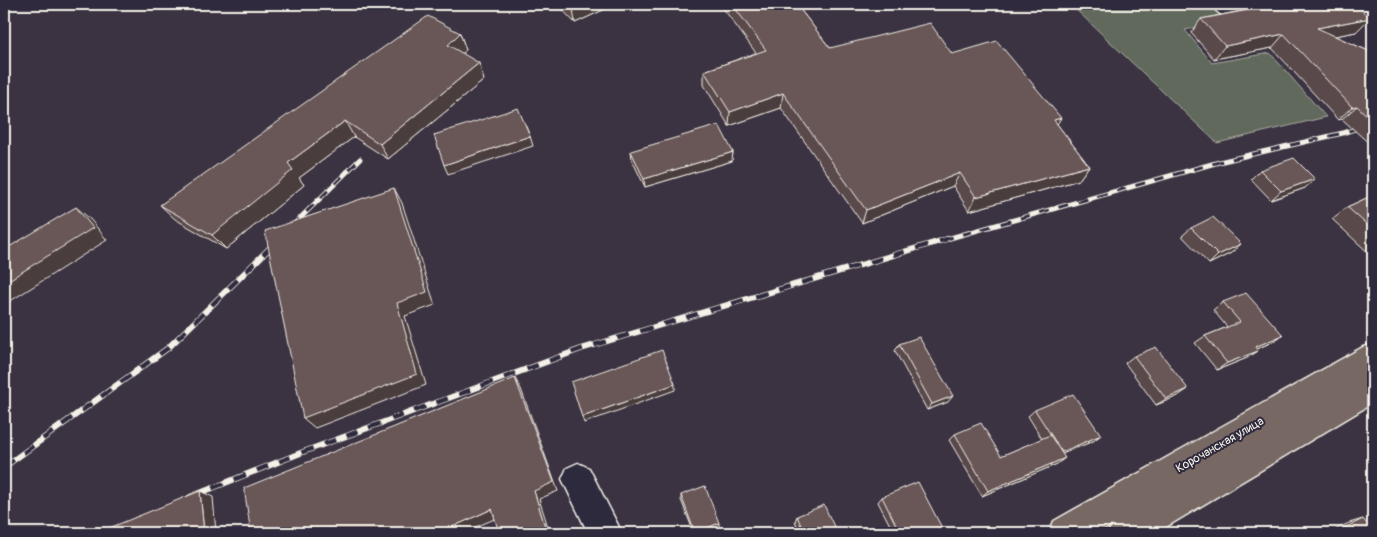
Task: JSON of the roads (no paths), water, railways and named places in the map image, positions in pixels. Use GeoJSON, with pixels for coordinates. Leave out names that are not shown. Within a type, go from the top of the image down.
{"type":"FeatureCollection","features":[{"type":"Feature","properties":{"kind":"main road","name":"Корочанская улица"},"geometry":{"type":"LineString","coordinates":[[1066,533],[1373,356]]}},
{"type":"Feature","properties":{"kind":"main road"},"geometry":{"type":"LineString","coordinates":[[1125,533],[1373,387]]}},
{"type":"Feature","properties":{"kind":"lane"},"geometry":{"type":"LineString","coordinates":[[578,478],[605,533]]}},
{"type":"Feature","properties":{"kind":"railway"},"geometry":{"type":"LineString","coordinates":[[943,240],[1219,162],[1343,133],[1373,123]]}},
{"type":"Feature","properties":{"kind":"railway"},"geometry":{"type":"LineString","coordinates":[[278,240],[360,159]]}},
{"type":"Feature","properties":{"kind":"railway"},"geometry":{"type":"LineString","coordinates":[[4,467],[168,348],[279,239]]}},
{"type":"Feature","properties":{"kind":"railway"},"geometry":{"type":"LineString","coordinates":[[190,497],[303,452],[581,349],[947,239]]}}]}
